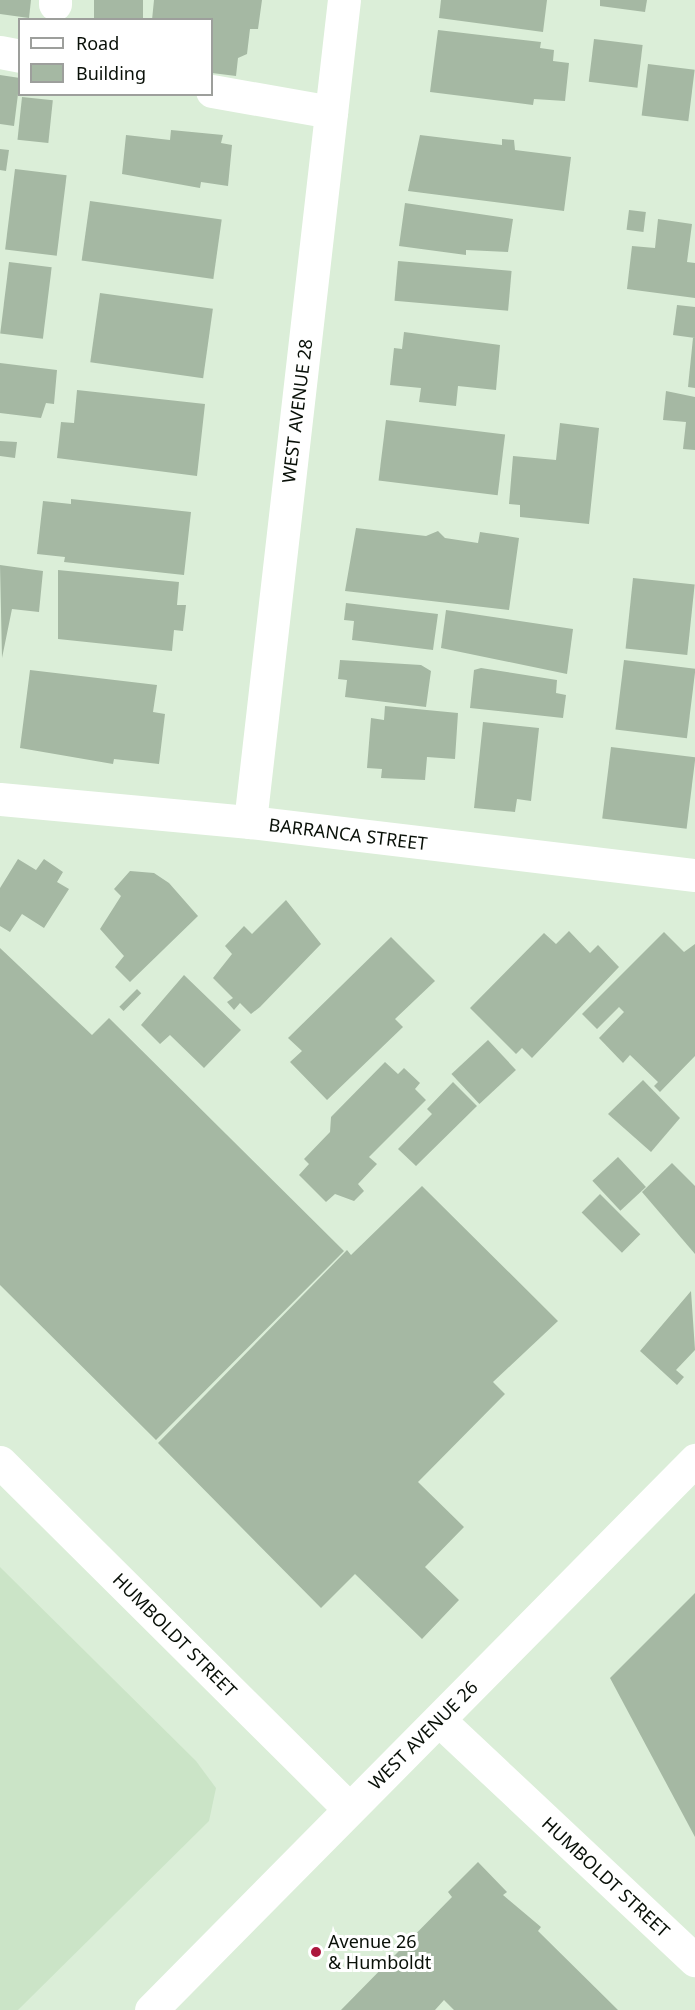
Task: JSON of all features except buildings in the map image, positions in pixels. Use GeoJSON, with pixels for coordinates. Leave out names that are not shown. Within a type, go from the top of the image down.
{"type":"FeatureCollection","features":[{"type":"Feature","properties":{"kind":"street","name":"WEST AVENUE 28"},"geometry":{"type":"LineString","coordinates":[[250,822],[344,0]]}},
{"type":"Feature","properties":{"kind":"street"},"geometry":{"type":"LineString","coordinates":[[0,52],[18,56]]}},
{"type":"Feature","properties":{"kind":"street"},"geometry":{"type":"LineString","coordinates":[[213,91],[331,112]]}},
{"type":"Feature","properties":{"kind":"street","name":"BARRANCA STREET"},"geometry":{"type":"LineString","coordinates":[[0,799],[250,822],[695,875]]}},
{"type":"Feature","properties":{"kind":"street","name":"WEST AVENUE 26"},"geometry":{"type":"LineString","coordinates":[[151,2010],[695,1460]]}},
{"type":"Feature","properties":{"kind":"street","name":"HUMBOLDT STREET"},"geometry":{"type":"LineString","coordinates":[[0,1462],[349,1809]]}},
{"type":"Feature","properties":{"kind":"street","name":"HUMBOLDT STREET"},"geometry":{"type":"LineString","coordinates":[[439,1720],[695,1960]]}},
{"type":"Feature","properties":{"kind":"shaded area"},"geometry":{"type":"Polygon","coordinates":[[[0,1567],[196,1761],[216,1788],[209,1821],[18,2010],[0,2010],[0,1567]]]}},
{"type":"Feature","properties":{"kind":"place","name":"Avenue 26 & Humboldt"},"geometry":{"type":"Point","coordinates":[316,1952]}}]}
